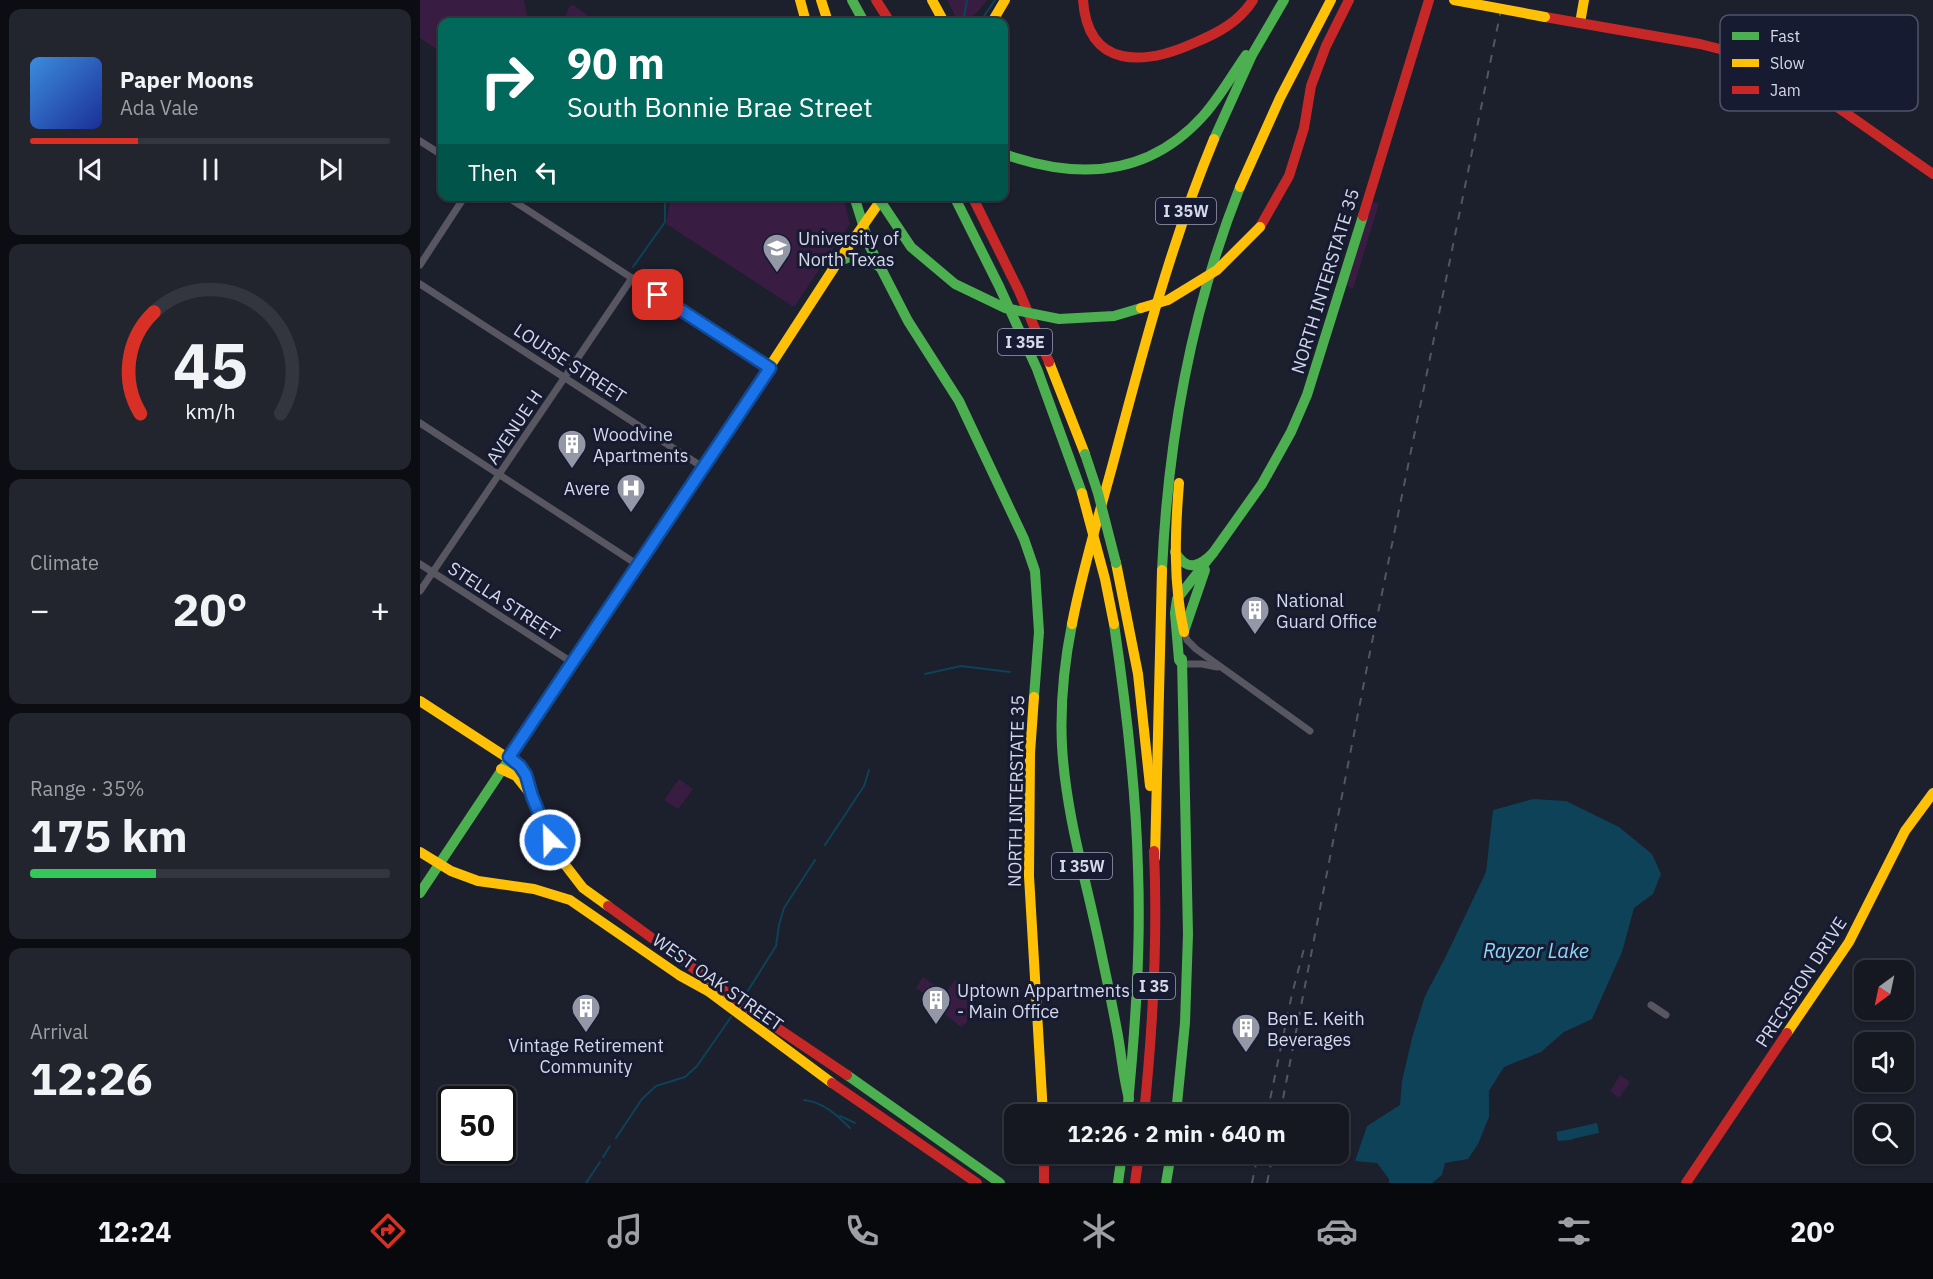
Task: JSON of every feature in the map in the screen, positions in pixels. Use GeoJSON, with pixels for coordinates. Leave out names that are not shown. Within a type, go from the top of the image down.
{"type":"FeatureCollection","features":[{"type":"Feature","properties":{"kind":"main road"},"geometry":{"type":"LineString","coordinates":[[800,0],[805,18]]}},
{"type":"Feature","properties":{"kind":"main road"},"geometry":{"type":"LineString","coordinates":[[821,0],[827,18]]}},
{"type":"Feature","properties":{"kind":"main road"},"geometry":{"type":"LineString","coordinates":[[852,0],[862,18]]}},
{"type":"Feature","properties":{"kind":"main road"},"geometry":{"type":"LineString","coordinates":[[869,0],[879,18]]}},
{"type":"Feature","properties":{"kind":"main road"},"geometry":{"type":"LineString","coordinates":[[876,0],[887,18]]}},
{"type":"Feature","properties":{"kind":"main road"},"geometry":{"type":"LineString","coordinates":[[932,0],[942,18]]}},
{"type":"Feature","properties":{"kind":"main road"},"geometry":{"type":"LineString","coordinates":[[994,18],[1005,0]]}},
{"type":"Feature","properties":{"kind":"main road"},"geometry":{"type":"LineString","coordinates":[[1083,0],[1087,23],[1096,41],[1119,56],[1142,59],[1180,48],[1221,30],[1247,10],[1253,0]]}},
{"type":"Feature","properties":{"kind":"main road","name":"I 35W"},"geometry":{"type":"LineString","coordinates":[[1155,858],[1163,551],[1172,464],[1193,346],[1212,268],[1246,174],[1290,75],[1331,0]]}},
{"type":"Feature","properties":{"kind":"main road"},"geometry":{"type":"LineString","coordinates":[[879,201],[901,238],[926,263],[959,289],[992,304],[1025,315],[1087,320],[1140,311],[1171,299],[1215,273],[1243,248],[1260,227],[1289,176],[1304,128],[1311,86],[1326,46],[1349,0]]}},
{"type":"Feature","properties":{"kind":"main road","name":"NORTH INTERSTATE 35"},"geometry":{"type":"LineString","coordinates":[[1182,664],[1179,660],[1175,617],[1177,599],[1213,553],[1264,479],[1299,414],[1314,374],[1429,0]]}},
{"type":"Feature","properties":{"kind":"main road"},"geometry":{"type":"LineString","coordinates":[[1454,0],[1720,49]]}},
{"type":"Feature","properties":{"kind":"main road"},"geometry":{"type":"LineString","coordinates":[[1580,23],[1584,0]]}},
{"type":"Feature","properties":{"kind":"main road"},"geometry":{"type":"LineString","coordinates":[[1008,155],[1047,168],[1078,171],[1112,168],[1155,153],[1180,137],[1203,116],[1283,2]]}},
{"type":"Feature","properties":{"kind":"main road","name":"I 35W"},"geometry":{"type":"LineString","coordinates":[[1129,1099],[1122,1074],[1118,1037],[1069,802],[1062,743],[1062,681],[1065,657],[1074,610],[1143,348],[1170,256],[1188,203],[1227,110],[1256,50],[1283,2]]}},
{"type":"Feature","properties":{"kind":"main road"},"geometry":{"type":"LineString","coordinates":[[988,18],[998,12]]}},
{"type":"Feature","properties":{"kind":"main road"},"geometry":{"type":"LineString","coordinates":[[1843,111],[1933,174]]}},
{"type":"Feature","properties":{"kind":"main road","name":"NORTH INTERSTATE 35"},"geometry":{"type":"LineString","coordinates":[[855,201],[870,246],[908,321],[959,401],[1028,547],[1035,571],[1039,643],[1030,753],[1029,876],[1042,1104]]}},
{"type":"Feature","properties":{"kind":"main road"},"geometry":{"type":"LineString","coordinates":[[420,893],[880,201]]}},
{"type":"Feature","properties":{"kind":"main road","name":"I 35E"},"geometry":{"type":"LineString","coordinates":[[956,201],[1037,369],[1082,493],[1105,579],[1114,624],[1127,712],[1139,867],[1138,1008],[1128,1104]]}},
{"type":"Feature","properties":{"kind":"main road","name":"I 35E"},"geometry":{"type":"LineString","coordinates":[[975,201],[1010,270],[1036,328],[1098,493],[1131,631],[1142,706],[1155,858]]}},
{"type":"Feature","properties":{"kind":"main road"},"geometry":{"type":"LineString","coordinates":[[837,263],[851,256],[860,255],[882,267]]}},
{"type":"Feature","properties":{"kind":"main road"},"geometry":{"type":"LineString","coordinates":[[1184,632],[1177,599],[1175,552],[1179,478],[1193,346]]}},
{"type":"Feature","properties":{"kind":"main road"},"geometry":{"type":"LineString","coordinates":[[1175,552],[1183,562],[1192,566],[1200,565],[1213,553]]}},
{"type":"Feature","properties":{"kind":"main road","name":"NORTH INTERSTATE 35"},"geometry":{"type":"LineString","coordinates":[[1177,1104],[1185,1023],[1188,934],[1182,664],[1184,632],[1197,590],[1213,553]]}},
{"type":"Feature","properties":{"kind":"main road","name":"WEST OAK STREET"},"geometry":{"type":"LineString","coordinates":[[420,701],[520,766],[526,775],[532,796],[556,853],[584,888],[752,1011],[823,1058],[987,1179],[1000,1183]]}},
{"type":"Feature","properties":{"kind":"main road"},"geometry":{"type":"LineString","coordinates":[[501,769],[516,776],[532,796]]}},
{"type":"Feature","properties":{"kind":"main road","name":"PRECISION DRIVE"},"geometry":{"type":"LineString","coordinates":[[1686,1183],[1850,942],[1905,831],[1933,793]]}},
{"type":"Feature","properties":{"kind":"main road","name":"WEST OAK STREET"},"geometry":{"type":"LineString","coordinates":[[420,852],[451,871],[478,881],[534,889],[570,900],[679,975],[708,991],[747,1018],[814,1071],[977,1183]]}},
{"type":"Feature","properties":{"kind":"main road","name":"I 35"},"geometry":{"type":"LineString","coordinates":[[1145,1104],[1156,948],[1155,858]]}},
{"type":"Feature","properties":{"kind":"main road"},"geometry":{"type":"LineString","coordinates":[[570,900],[584,888]]}},
{"type":"Feature","properties":{"kind":"main road"},"geometry":{"type":"LineString","coordinates":[[1044,1164],[1044,1183]]}},
{"type":"Feature","properties":{"kind":"main road"},"geometry":{"type":"LineString","coordinates":[[1118,1183],[1121,1164]]}},
{"type":"Feature","properties":{"kind":"main road"},"geometry":{"type":"LineString","coordinates":[[1135,1183],[1138,1164]]}},
{"type":"Feature","properties":{"kind":"main road"},"geometry":{"type":"LineString","coordinates":[[1166,1183],[1169,1164]]}},
{"type":"Feature","properties":{"kind":"street"},"geometry":{"type":"LineString","coordinates":[[420,141],[438,152]]}},
{"type":"Feature","properties":{"kind":"street"},"geometry":{"type":"LineString","coordinates":[[420,265],[462,201]]}},
{"type":"Feature","properties":{"kind":"street"},"geometry":{"type":"LineString","coordinates":[[514,201],[770,368]]}},
{"type":"Feature","properties":{"kind":"street","name":"AVENUE H"},"geometry":{"type":"LineString","coordinates":[[420,591],[632,279]]}},
{"type":"Feature","properties":{"kind":"street","name":"LOUISE STREET"},"geometry":{"type":"LineString","coordinates":[[420,284],[704,468]]}},
{"type":"Feature","properties":{"kind":"street"},"geometry":{"type":"LineString","coordinates":[[420,423],[638,565]]}},
{"type":"Feature","properties":{"kind":"street","name":"STELLA STREET"},"geometry":{"type":"LineString","coordinates":[[420,564],[573,663]]}},
{"type":"Feature","properties":{"kind":"street"},"geometry":{"type":"LineString","coordinates":[[1184,632],[1191,644],[1225,671],[1310,731]]}},
{"type":"Feature","properties":{"kind":"street"},"geometry":{"type":"LineString","coordinates":[[1182,664],[1207,664],[1225,671]]}},
{"type":"Feature","properties":{"kind":"street"},"geometry":{"type":"LineString","coordinates":[[1652,1005],[1666,1015]]}},
{"type":"Feature","properties":{"kind":"shaded area"},"geometry":{"type":"Polygon","coordinates":[[[420,0],[524,0],[528,18],[438,18],[438,50],[420,38],[420,0]]]}},
{"type":"Feature","properties":{"kind":"shaded area"},"geometry":{"type":"Polygon","coordinates":[[[947,0],[987,0],[974,15],[962,18],[956,17],[947,0]]]}},
{"type":"Feature","properties":{"kind":"shaded area"},"geometry":{"type":"Polygon","coordinates":[[[573,5],[591,18],[564,18],[570,6],[573,5]]]}},
{"type":"Feature","properties":{"kind":"shaded area","name":"University of North Texas"},"geometry":{"type":"Polygon","coordinates":[[[670,201],[844,201],[850,224],[794,307],[666,224],[670,201]]]}},
{"type":"Feature","properties":{"kind":"shaded area"},"geometry":{"type":"Polygon","coordinates":[[[1372,202],[1379,203],[1353,289],[1346,285],[1372,202]]]}},
{"type":"Feature","properties":{"kind":"shaded area"},"geometry":{"type":"Polygon","coordinates":[[[679,779],[693,789],[678,809],[664,800],[679,779]]]}},
{"type":"Feature","properties":{"kind":"shaded area"},"geometry":{"type":"Polygon","coordinates":[[[923,977],[943,991],[936,1002],[916,988],[923,977]]]}},
{"type":"Feature","properties":{"kind":"shaded area"},"geometry":{"type":"Polygon","coordinates":[[[955,980],[960,982],[960,993],[967,1000],[967,1022],[961,1027],[936,1007],[955,980]]]}},
{"type":"Feature","properties":{"kind":"shaded area"},"geometry":{"type":"Polygon","coordinates":[[[1620,1075],[1630,1082],[1619,1098],[1610,1091],[1620,1075]]]}},
{"type":"Feature","properties":{"kind":"water","name":"Rayzor Lake"},"geometry":{"type":"Polygon","coordinates":[[[1533,799],[1566,801],[1619,827],[1652,854],[1661,874],[1653,894],[1634,908],[1622,952],[1592,1019],[1564,1032],[1541,1052],[1504,1067],[1489,1091],[1489,1117],[1478,1144],[1468,1159],[1445,1163],[1442,1175],[1432,1183],[1389,1183],[1389,1179],[1377,1163],[1355,1161],[1367,1126],[1400,1105],[1402,1081],[1425,996],[1486,872],[1493,810],[1533,799]]]}},
{"type":"Feature","properties":{"kind":"water"},"geometry":{"type":"Polygon","coordinates":[[[1597,1123],[1599,1133],[1558,1141],[1556,1132],[1597,1123]]]}},
{"type":"Feature","properties":{"kind":"waterway"},"geometry":{"type":"LineString","coordinates":[[964,18],[967,0]]}},
{"type":"Feature","properties":{"kind":"waterway"},"geometry":{"type":"LineString","coordinates":[[983,18],[995,0]]}},
{"type":"Feature","properties":{"kind":"waterway"},"geometry":{"type":"LineString","coordinates":[[633,267],[665,222],[665,201]]}},
{"type":"Feature","properties":{"kind":"waterway"},"geometry":{"type":"LineString","coordinates":[[925,674],[961,666],[1010,672]]}},
{"type":"Feature","properties":{"kind":"waterway"},"geometry":{"type":"LineString","coordinates":[[825,845],[864,786],[869,770]]}},
{"type":"Feature","properties":{"kind":"waterway"},"geometry":{"type":"LineString","coordinates":[[744,997],[776,946],[784,908],[815,860]]}},
{"type":"Feature","properties":{"kind":"waterway"},"geometry":{"type":"LineString","coordinates":[[616,1138],[642,1099],[656,1086],[685,1077],[697,1066],[731,1017]]}},
{"type":"Feature","properties":{"kind":"waterway"},"geometry":{"type":"LineString","coordinates":[[804,1100],[823,1106],[850,1128]]}},
{"type":"Feature","properties":{"kind":"waterway"},"geometry":{"type":"LineString","coordinates":[[840,1116],[855,1123]]}},
{"type":"Feature","properties":{"kind":"waterway"},"geometry":{"type":"LineString","coordinates":[[603,1157],[610,1146]]}},
{"type":"Feature","properties":{"kind":"waterway"},"geometry":{"type":"LineString","coordinates":[[586,1183],[600,1162]]}},
{"type":"Feature","properties":{"kind":"railway"},"geometry":{"type":"LineString","coordinates":[[1282,1104],[1369,657],[1503,0]]}},
{"type":"Feature","properties":{"kind":"railway"},"geometry":{"type":"LineString","coordinates":[[1269,1104],[1292,994],[1305,945]]}},
{"type":"Feature","properties":{"kind":"railway"},"geometry":{"type":"LineString","coordinates":[[1252,1183],[1256,1164]]}},
{"type":"Feature","properties":{"kind":"railway"},"geometry":{"type":"LineString","coordinates":[[1267,1183],[1271,1164]]}},
{"type":"Feature","properties":{"kind":"traffic: fast"},"geometry":{"type":"LineString","coordinates":[[852,0],[862,18]]}},
{"type":"Feature","properties":{"kind":"traffic: fast"},"geometry":{"type":"LineString","coordinates":[[1214,139],[1252,55],[1284,0]]}},
{"type":"Feature","properties":{"kind":"traffic: fast"},"geometry":{"type":"LineString","coordinates":[[1008,155],[1058,168],[1110,168],[1135,162],[1159,151],[1182,136],[1203,116],[1246,55]]}},
{"type":"Feature","properties":{"kind":"traffic: fast"},"geometry":{"type":"LineString","coordinates":[[1162,570],[1170,473],[1185,376],[1208,280],[1240,187]]}},
{"type":"Feature","properties":{"kind":"traffic: fast"},"geometry":{"type":"LineString","coordinates":[[856,201],[870,247],[908,321],[959,401],[1024,539],[1035,571],[1039,632],[1034,697]]}},
{"type":"Feature","properties":{"kind":"traffic: fast"},"geometry":{"type":"LineString","coordinates":[[880,201],[911,247],[955,284],[1005,308],[1059,319],[1114,316],[1141,308]]}},
{"type":"Feature","properties":{"kind":"traffic: fast"},"geometry":{"type":"LineString","coordinates":[[956,201],[1037,369],[1082,493]]}},
{"type":"Feature","properties":{"kind":"traffic: fast"},"geometry":{"type":"LineString","coordinates":[[1182,664],[1179,660],[1175,613],[1177,599],[1262,484],[1291,432],[1307,395],[1363,216]]}},
{"type":"Feature","properties":{"kind":"traffic: fast"},"geometry":{"type":"LineString","coordinates":[[840,261],[856,257],[880,267]]}},
{"type":"Feature","properties":{"kind":"traffic: fast"},"geometry":{"type":"LineString","coordinates":[[420,893],[748,400]]}},
{"type":"Feature","properties":{"kind":"traffic: fast"},"geometry":{"type":"LineString","coordinates":[[1085,454],[1098,493],[1116,563]]}},
{"type":"Feature","properties":{"kind":"traffic: fast"},"geometry":{"type":"LineString","coordinates":[[1175,552],[1184,563],[1189,565],[1203,562],[1213,553]]}},
{"type":"Feature","properties":{"kind":"traffic: fast"},"geometry":{"type":"LineString","coordinates":[[1184,631],[1205,570]]}},
{"type":"Feature","properties":{"kind":"traffic: fast"},"geometry":{"type":"LineString","coordinates":[[1072,624],[1062,700],[1064,772],[1072,824],[1110,994],[1129,1099]]}},
{"type":"Feature","properties":{"kind":"traffic: fast"},"geometry":{"type":"LineString","coordinates":[[1114,624],[1130,746],[1138,869],[1137,992],[1128,1104]]}},
{"type":"Feature","properties":{"kind":"traffic: fast"},"geometry":{"type":"LineString","coordinates":[[1177,1104],[1185,1023],[1188,934],[1182,659]]}},
{"type":"Feature","properties":{"kind":"traffic: fast"},"geometry":{"type":"LineString","coordinates":[[847,1075],[1000,1183]]}},
{"type":"Feature","properties":{"kind":"traffic: fast"},"geometry":{"type":"LineString","coordinates":[[1118,1183],[1121,1164]]}},
{"type":"Feature","properties":{"kind":"traffic: fast"},"geometry":{"type":"LineString","coordinates":[[1166,1183],[1169,1164]]}},
{"type":"Feature","properties":{"kind":"traffic: slow"},"geometry":{"type":"LineString","coordinates":[[800,0],[805,18]]}},
{"type":"Feature","properties":{"kind":"traffic: slow"},"geometry":{"type":"LineString","coordinates":[[821,0],[827,18]]}},
{"type":"Feature","properties":{"kind":"traffic: slow"},"geometry":{"type":"LineString","coordinates":[[932,0],[942,18]]}},
{"type":"Feature","properties":{"kind":"traffic: slow"},"geometry":{"type":"LineString","coordinates":[[994,18],[1005,0]]}},
{"type":"Feature","properties":{"kind":"traffic: slow"},"geometry":{"type":"LineString","coordinates":[[1240,187],[1280,98],[1331,0]]}},
{"type":"Feature","properties":{"kind":"traffic: slow"},"geometry":{"type":"LineString","coordinates":[[1454,0],[1545,17]]}},
{"type":"Feature","properties":{"kind":"traffic: slow"},"geometry":{"type":"LineString","coordinates":[[1580,23],[1584,0]]}},
{"type":"Feature","properties":{"kind":"traffic: slow"},"geometry":{"type":"LineString","coordinates":[[1072,624],[1092,538],[1160,294],[1185,216],[1214,139]]}},
{"type":"Feature","properties":{"kind":"traffic: slow"},"geometry":{"type":"LineString","coordinates":[[748,400],[880,201]]}},
{"type":"Feature","properties":{"kind":"traffic: slow"},"geometry":{"type":"LineString","coordinates":[[1141,308],[1168,300],[1217,270],[1260,227]]}},
{"type":"Feature","properties":{"kind":"traffic: slow"},"geometry":{"type":"LineString","coordinates":[[1049,362],[1085,454]]}},
{"type":"Feature","properties":{"kind":"traffic: slow"},"geometry":{"type":"LineString","coordinates":[[1179,483],[1176,558],[1178,595],[1184,632]]}},
{"type":"Feature","properties":{"kind":"traffic: slow"},"geometry":{"type":"LineString","coordinates":[[1082,493],[1105,579],[1114,624]]}},
{"type":"Feature","properties":{"kind":"traffic: slow"},"geometry":{"type":"LineString","coordinates":[[1116,563],[1138,674],[1150,786]]}},
{"type":"Feature","properties":{"kind":"traffic: slow"},"geometry":{"type":"LineString","coordinates":[[1155,858],[1162,570]]}},
{"type":"Feature","properties":{"kind":"traffic: slow"},"geometry":{"type":"LineString","coordinates":[[1034,697],[1030,753],[1029,876],[1042,1104]]}},
{"type":"Feature","properties":{"kind":"traffic: slow"},"geometry":{"type":"LineString","coordinates":[[420,701],[520,766],[526,775],[541,821],[556,853],[583,888],[608,906]]}},
{"type":"Feature","properties":{"kind":"traffic: slow"},"geometry":{"type":"LineString","coordinates":[[501,769],[516,776],[528,791]]}},
{"type":"Feature","properties":{"kind":"traffic: slow"},"geometry":{"type":"LineString","coordinates":[[1787,1033],[1849,942],[1905,831],[1933,793]]}},
{"type":"Feature","properties":{"kind":"traffic: slow"},"geometry":{"type":"LineString","coordinates":[[420,852],[451,871],[478,881],[534,889],[570,900],[679,975],[708,991],[832,1083]]}},
{"type":"Feature","properties":{"kind":"traffic: jam"},"geometry":{"type":"LineString","coordinates":[[876,0],[887,18]]}},
{"type":"Feature","properties":{"kind":"traffic: jam"},"geometry":{"type":"LineString","coordinates":[[1083,0],[1087,23],[1096,39],[1107,50],[1122,56],[1139,58],[1175,50],[1211,35],[1235,21],[1253,0]]}},
{"type":"Feature","properties":{"kind":"traffic: jam"},"geometry":{"type":"LineString","coordinates":[[1260,227],[1289,176],[1304,128],[1311,86],[1326,46],[1349,0]]}},
{"type":"Feature","properties":{"kind":"traffic: jam"},"geometry":{"type":"LineString","coordinates":[[1363,216],[1429,0]]}},
{"type":"Feature","properties":{"kind":"traffic: jam"},"geometry":{"type":"LineString","coordinates":[[1545,17],[1720,49]]}},
{"type":"Feature","properties":{"kind":"traffic: jam"},"geometry":{"type":"LineString","coordinates":[[1843,111],[1933,174]]}},
{"type":"Feature","properties":{"kind":"traffic: jam"},"geometry":{"type":"LineString","coordinates":[[974,201],[1019,291],[1049,362]]}},
{"type":"Feature","properties":{"kind":"traffic: jam"},"geometry":{"type":"LineString","coordinates":[[1145,1104],[1154,982],[1154,851]]}},
{"type":"Feature","properties":{"kind":"traffic: jam"},"geometry":{"type":"LineString","coordinates":[[608,906],[752,1011],[847,1075]]}},
{"type":"Feature","properties":{"kind":"traffic: jam"},"geometry":{"type":"LineString","coordinates":[[1686,1183],[1787,1033]]}},
{"type":"Feature","properties":{"kind":"traffic: jam"},"geometry":{"type":"LineString","coordinates":[[832,1083],[977,1183]]}},
{"type":"Feature","properties":{"kind":"traffic: jam"},"geometry":{"type":"LineString","coordinates":[[1044,1164],[1044,1183]]}},
{"type":"Feature","properties":{"kind":"traffic: jam"},"geometry":{"type":"LineString","coordinates":[[1135,1183],[1138,1164]]}},
{"type":"Feature","properties":{"kind":"place","name":"University of North Texas"},"geometry":{"type":"Point","coordinates":[777,274]}},
{"type":"Feature","properties":{"kind":"place","name":"Woodvine Apartments"},"geometry":{"type":"Point","coordinates":[572,470]}},
{"type":"Feature","properties":{"kind":"place","name":"Avere"},"geometry":{"type":"Point","coordinates":[631,514]}},
{"type":"Feature","properties":{"kind":"place","name":"National Guard Office"},"geometry":{"type":"Point","coordinates":[1255,636]}},
{"type":"Feature","properties":{"kind":"place","name":"Uptown Appartments - Main Office"},"geometry":{"type":"Point","coordinates":[936,1026]}},
{"type":"Feature","properties":{"kind":"place","name":"Vintage Retirement Community"},"geometry":{"type":"Point","coordinates":[586,1034]}},
{"type":"Feature","properties":{"kind":"place","name":"Ben E. Keith Beverages"},"geometry":{"type":"Point","coordinates":[1246,1054]}},
{"type":"Feature","properties":{"kind":"route"},"geometry":{"type":"LineString","coordinates":[[550,840],[526,775],[520,766],[509,757],[770,368],[658,295]]}}]}
